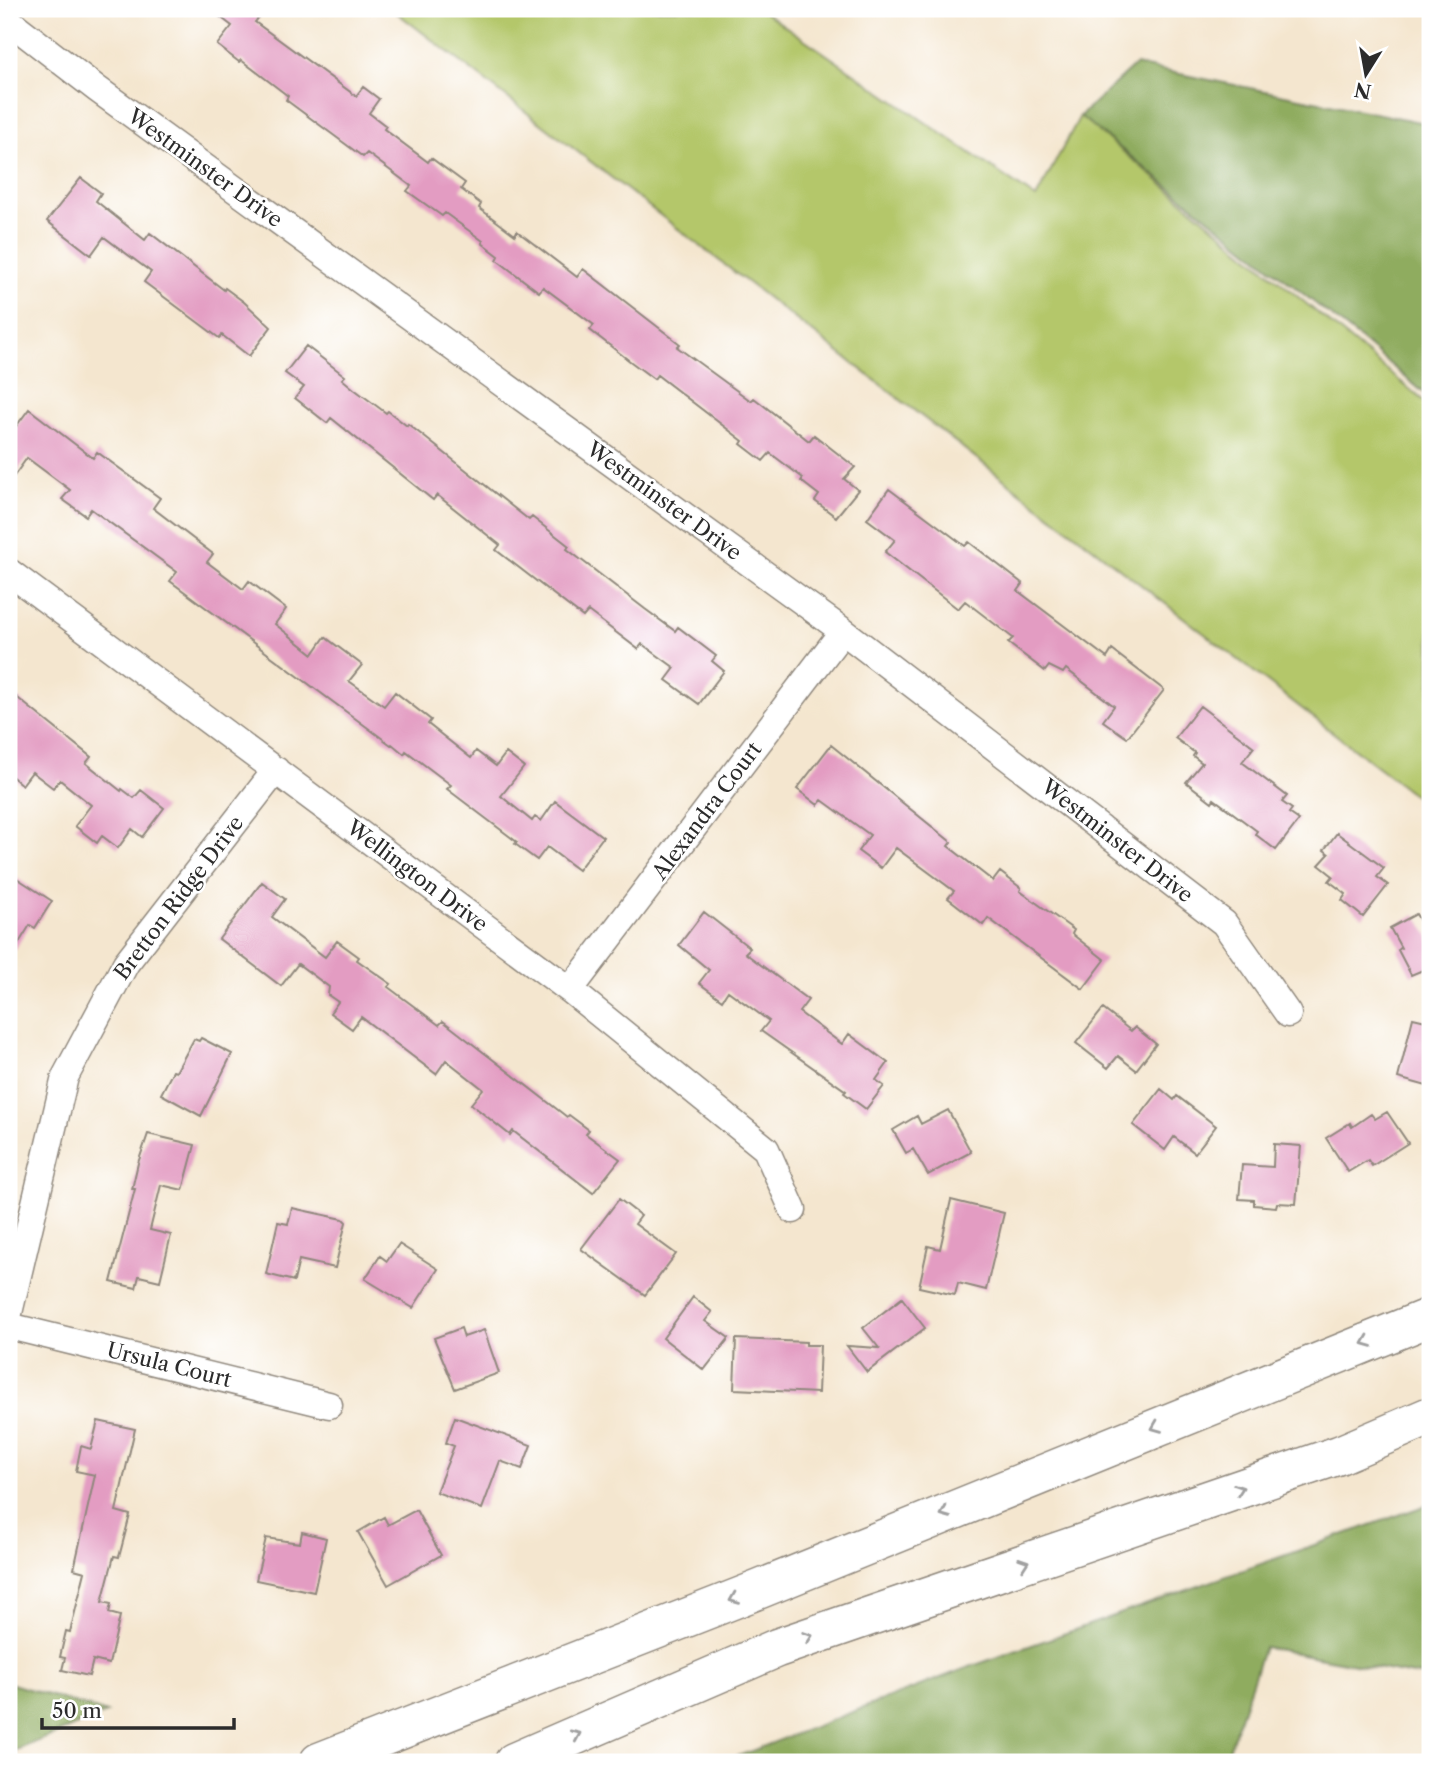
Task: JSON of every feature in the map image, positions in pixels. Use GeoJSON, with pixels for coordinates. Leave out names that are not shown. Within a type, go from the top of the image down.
{"type":"FeatureCollection","features":[{"type":"Feature","properties":{"kind":"highway"},"geometry":{"type":"LineString","coordinates":[[320,1762],[747,1594],[1430,1317]]}},
{"type":"Feature","properties":{"kind":"highway"},"geometry":{"type":"LineString","coordinates":[[514,1762],[777,1648],[1339,1455],[1430,1416]]}},
{"type":"Feature","properties":{"kind":"street","name":"Westminster Drive"},"geometry":{"type":"LineString","coordinates":[[9,21],[108,97],[843,631],[1224,923],[1287,1014]]}},
{"type":"Feature","properties":{"kind":"street","name":"Wellington Drive"},"geometry":{"type":"LineString","coordinates":[[9,572],[570,990],[766,1149],[793,1210]]}},
{"type":"Feature","properties":{"kind":"street","name":"Alexandra Court"},"geometry":{"type":"LineString","coordinates":[[570,990],[843,631]]}},
{"type":"Feature","properties":{"kind":"street","name":"Bretton Ridge Drive"},"geometry":{"type":"LineString","coordinates":[[9,1313],[65,1077],[126,963],[276,769]]}},
{"type":"Feature","properties":{"kind":"street","name":"Ursula Court"},"geometry":{"type":"LineString","coordinates":[[9,1326],[330,1405]]}},
{"type":"Feature","properties":{"kind":"green space"},"geometry":{"type":"Polygon","coordinates":[[[392,9],[760,9],[1036,198],[1080,116],[1430,406],[1430,807],[392,9]]]}},
{"type":"Feature","properties":{"kind":"green space"},"geometry":{"type":"Polygon","coordinates":[[[1135,65],[1430,124],[1430,398],[1080,116],[1135,65]]]}},
{"type":"Feature","properties":{"kind":"green space"},"geometry":{"type":"Polygon","coordinates":[[[1430,1504],[1430,1678],[1264,1647],[1226,1759],[1235,1762],[723,1762],[964,1669],[1430,1504]]]}},
{"type":"Feature","properties":{"kind":"green space"},"geometry":{"type":"Polygon","coordinates":[[[9,1683],[107,1713],[9,1753],[9,1683]]]}},
{"type":"Feature","properties":{"kind":"building"},"geometry":{"type":"Polygon","coordinates":[[[210,9],[266,9],[255,22],[356,96],[363,87],[379,99],[369,113],[386,126],[384,129],[428,162],[431,158],[465,183],[461,189],[481,204],[479,208],[515,235],[517,231],[577,277],[583,269],[680,344],[677,347],[751,401],[754,398],[809,441],[814,435],[855,467],[844,479],[858,490],[836,517],[815,501],[819,495],[801,481],[803,478],[770,453],[763,461],[741,444],[743,441],[657,375],[654,379],[590,330],[594,325],[543,287],[539,292],[497,260],[499,256],[482,243],[483,241],[445,213],[442,216],[407,191],[411,186],[367,153],[363,157],[286,100],[288,96],[217,45],[232,26],[210,9]]]}},
{"type":"Feature","properties":{"kind":"building"},"geometry":{"type":"Polygon","coordinates":[[[81,178],[101,193],[96,201],[145,240],[150,233],[224,290],[225,288],[244,302],[271,327],[249,356],[222,335],[219,338],[144,282],[151,272],[104,237],[91,255],[47,221],[81,178]]]}},
{"type":"Feature","properties":{"kind":"building"},"geometry":{"type":"Polygon","coordinates":[[[306,346],[345,376],[342,379],[354,389],[386,413],[388,411],[407,426],[408,424],[529,520],[532,517],[569,546],[567,549],[645,609],[675,631],[678,627],[716,656],[712,661],[724,671],[699,704],[666,680],[675,668],[642,644],[638,649],[588,611],[583,617],[496,550],[500,545],[437,495],[433,500],[331,418],[327,423],[295,398],[304,387],[285,373],[306,346]]]}},
{"type":"Feature","properties":{"kind":"building"},"geometry":{"type":"Polygon","coordinates":[[[29,409],[93,458],[97,452],[160,498],[153,508],[213,554],[207,562],[243,589],[249,581],[286,609],[275,624],[313,654],[325,637],[362,665],[349,681],[384,706],[395,692],[431,720],[428,724],[471,758],[476,751],[496,766],[506,753],[524,767],[501,796],[532,821],[535,817],[541,821],[555,801],[603,837],[578,870],[547,847],[537,860],[515,844],[517,842],[447,789],[451,785],[406,751],[404,754],[391,745],[170,581],[177,572],[91,509],[86,516],[62,499],[70,490],[27,458],[9,483],[9,436],[29,409]]]}},
{"type":"Feature","properties":{"kind":"building"},"geometry":{"type":"Polygon","coordinates":[[[889,489],[965,546],[969,542],[1023,584],[1018,591],[1107,658],[1112,650],[1164,690],[1127,738],[1103,721],[1114,706],[1066,669],[1063,673],[1049,666],[1045,671],[1008,643],[1013,638],[965,601],[958,609],[885,552],[895,540],[867,519],[889,489]]]}},
{"type":"Feature","properties":{"kind":"building"},"geometry":{"type":"Polygon","coordinates":[[[9,691],[91,757],[86,763],[121,791],[122,789],[134,798],[141,790],[164,808],[142,837],[132,829],[118,848],[102,836],[97,843],[75,826],[91,805],[60,780],[53,788],[32,772],[22,785],[9,774],[9,691]]]}},
{"type":"Feature","properties":{"kind":"building"},"geometry":{"type":"Polygon","coordinates":[[[1200,706],[1254,747],[1242,762],[1287,796],[1282,802],[1292,809],[1289,813],[1299,820],[1276,850],[1255,834],[1257,831],[1186,782],[1202,763],[1193,756],[1195,753],[1175,738],[1200,706]]]}},
{"type":"Feature","properties":{"kind":"building"},"geometry":{"type":"Polygon","coordinates":[[[831,745],[951,842],[948,846],[993,881],[1000,872],[1021,888],[1020,891],[1074,930],[1072,934],[1105,960],[1083,989],[988,918],[983,925],[948,898],[954,891],[896,848],[881,868],[858,851],[870,835],[822,800],[818,805],[797,789],[831,745]]]}},
{"type":"Feature","properties":{"kind":"building"},"geometry":{"type":"Polygon","coordinates":[[[1337,833],[1384,868],[1377,877],[1388,885],[1363,917],[1342,900],[1346,894],[1329,881],[1333,876],[1319,865],[1329,854],[1324,850],[1337,833]]]}},
{"type":"Feature","properties":{"kind":"building"},"geometry":{"type":"Polygon","coordinates":[[[9,873],[52,901],[35,928],[30,925],[9,959],[9,873]]]}},
{"type":"Feature","properties":{"kind":"building"},"geometry":{"type":"Polygon","coordinates":[[[262,882],[285,899],[272,917],[325,957],[337,941],[359,957],[357,960],[391,984],[388,987],[439,1025],[443,1021],[567,1117],[569,1115],[589,1130],[586,1134],[620,1159],[593,1193],[513,1131],[510,1135],[471,1104],[483,1089],[446,1060],[436,1074],[361,1017],[352,1029],[330,1013],[338,1002],[328,995],[329,987],[298,964],[281,986],[219,939],[262,882]]]}},
{"type":"Feature","properties":{"kind":"building"},"geometry":{"type":"Polygon","coordinates":[[[704,912],[750,948],[745,953],[808,1000],[799,1012],[842,1044],[849,1034],[888,1063],[876,1080],[884,1086],[866,1109],[844,1093],[846,1091],[761,1031],[769,1021],[728,991],[722,1000],[699,983],[709,970],[679,945],[704,912]]]}},
{"type":"Feature","properties":{"kind":"building"},"geometry":{"type":"Polygon","coordinates":[[[1416,914],[1430,938],[1430,967],[1411,975],[1390,928],[1416,914]]]}},
{"type":"Feature","properties":{"kind":"building"},"geometry":{"type":"Polygon","coordinates":[[[1103,1009],[1131,1031],[1135,1027],[1156,1044],[1136,1070],[1118,1056],[1108,1068],[1076,1043],[1103,1009]]]}},
{"type":"Feature","properties":{"kind":"building"},"geometry":{"type":"Polygon","coordinates":[[[1413,1018],[1430,1022],[1430,1087],[1398,1078],[1413,1018]]]}},
{"type":"Feature","properties":{"kind":"building"},"geometry":{"type":"Polygon","coordinates":[[[201,1038],[232,1054],[201,1116],[161,1094],[194,1039],[199,1041],[201,1038]]]}},
{"type":"Feature","properties":{"kind":"building"},"geometry":{"type":"Polygon","coordinates":[[[1161,1089],[1174,1100],[1177,1096],[1216,1126],[1195,1153],[1174,1137],[1165,1150],[1133,1125],[1161,1089]]]}},
{"type":"Feature","properties":{"kind":"building"},"geometry":{"type":"Polygon","coordinates":[[[948,1110],[971,1152],[928,1175],[913,1149],[906,1153],[893,1130],[917,1116],[921,1124],[948,1110]]]}},
{"type":"Feature","properties":{"kind":"building"},"geometry":{"type":"Polygon","coordinates":[[[1387,1112],[1408,1143],[1372,1166],[1368,1160],[1348,1172],[1326,1138],[1350,1123],[1352,1127],[1371,1114],[1375,1119],[1387,1112]]]}},
{"type":"Feature","properties":{"kind":"building"},"geometry":{"type":"Polygon","coordinates":[[[148,1134],[195,1145],[183,1190],[161,1185],[150,1230],[171,1235],[160,1281],[139,1276],[136,1288],[111,1282],[135,1189],[132,1189],[138,1163],[148,1134]]]}},
{"type":"Feature","properties":{"kind":"building"},"geometry":{"type":"Polygon","coordinates":[[[1274,1144],[1301,1146],[1296,1204],[1277,1203],[1276,1207],[1254,1205],[1254,1200],[1239,1199],[1242,1165],[1273,1167],[1274,1144]]]}},
{"type":"Feature","properties":{"kind":"building"},"geometry":{"type":"Polygon","coordinates":[[[619,1199],[641,1216],[635,1224],[676,1254],[645,1295],[581,1249],[619,1199]]]}},
{"type":"Feature","properties":{"kind":"building"},"geometry":{"type":"Polygon","coordinates":[[[951,1200],[1004,1213],[986,1290],[958,1283],[955,1295],[919,1287],[928,1246],[940,1249],[951,1200]]]}},
{"type":"Feature","properties":{"kind":"building"},"geometry":{"type":"Polygon","coordinates":[[[292,1208],[343,1219],[346,1222],[335,1268],[299,1260],[294,1281],[266,1274],[278,1222],[288,1224],[292,1208]]]}},
{"type":"Feature","properties":{"kind":"building"},"geometry":{"type":"Polygon","coordinates":[[[399,1244],[438,1269],[413,1308],[365,1279],[380,1256],[387,1261],[399,1244]]]}},
{"type":"Feature","properties":{"kind":"building"},"geometry":{"type":"Polygon","coordinates":[[[693,1297],[712,1312],[705,1321],[729,1338],[704,1370],[663,1338],[693,1297]]]}},
{"type":"Feature","properties":{"kind":"building"},"geometry":{"type":"Polygon","coordinates":[[[902,1298],[925,1328],[867,1372],[847,1346],[879,1348],[863,1328],[902,1298]]]}},
{"type":"Feature","properties":{"kind":"building"},"geometry":{"type":"Polygon","coordinates":[[[461,1328],[464,1337],[484,1330],[499,1373],[455,1389],[434,1338],[461,1328]]]}},
{"type":"Feature","properties":{"kind":"building"},"geometry":{"type":"Polygon","coordinates":[[[736,1339],[820,1345],[818,1393],[734,1389],[736,1339]]]}},
{"type":"Feature","properties":{"kind":"building"},"geometry":{"type":"Polygon","coordinates":[[[455,1417],[531,1445],[522,1469],[500,1461],[482,1509],[436,1492],[454,1446],[446,1443],[455,1417]]]}},
{"type":"Feature","properties":{"kind":"building"},"geometry":{"type":"Polygon","coordinates":[[[98,1421],[135,1429],[116,1511],[130,1515],[119,1557],[114,1556],[102,1602],[111,1604],[109,1613],[120,1616],[109,1664],[93,1660],[89,1676],[62,1670],[65,1658],[60,1657],[66,1631],[70,1632],[85,1572],[74,1569],[95,1475],[76,1471],[81,1446],[91,1449],[98,1421]]]}},
{"type":"Feature","properties":{"kind":"building"},"geometry":{"type":"Polygon","coordinates":[[[416,1510],[441,1555],[388,1585],[358,1532],[384,1517],[388,1525],[416,1510]]]}},
{"type":"Feature","properties":{"kind":"building"},"geometry":{"type":"Polygon","coordinates":[[[302,1532],[326,1538],[314,1592],[256,1580],[266,1538],[300,1543],[302,1532]]]}}]}
